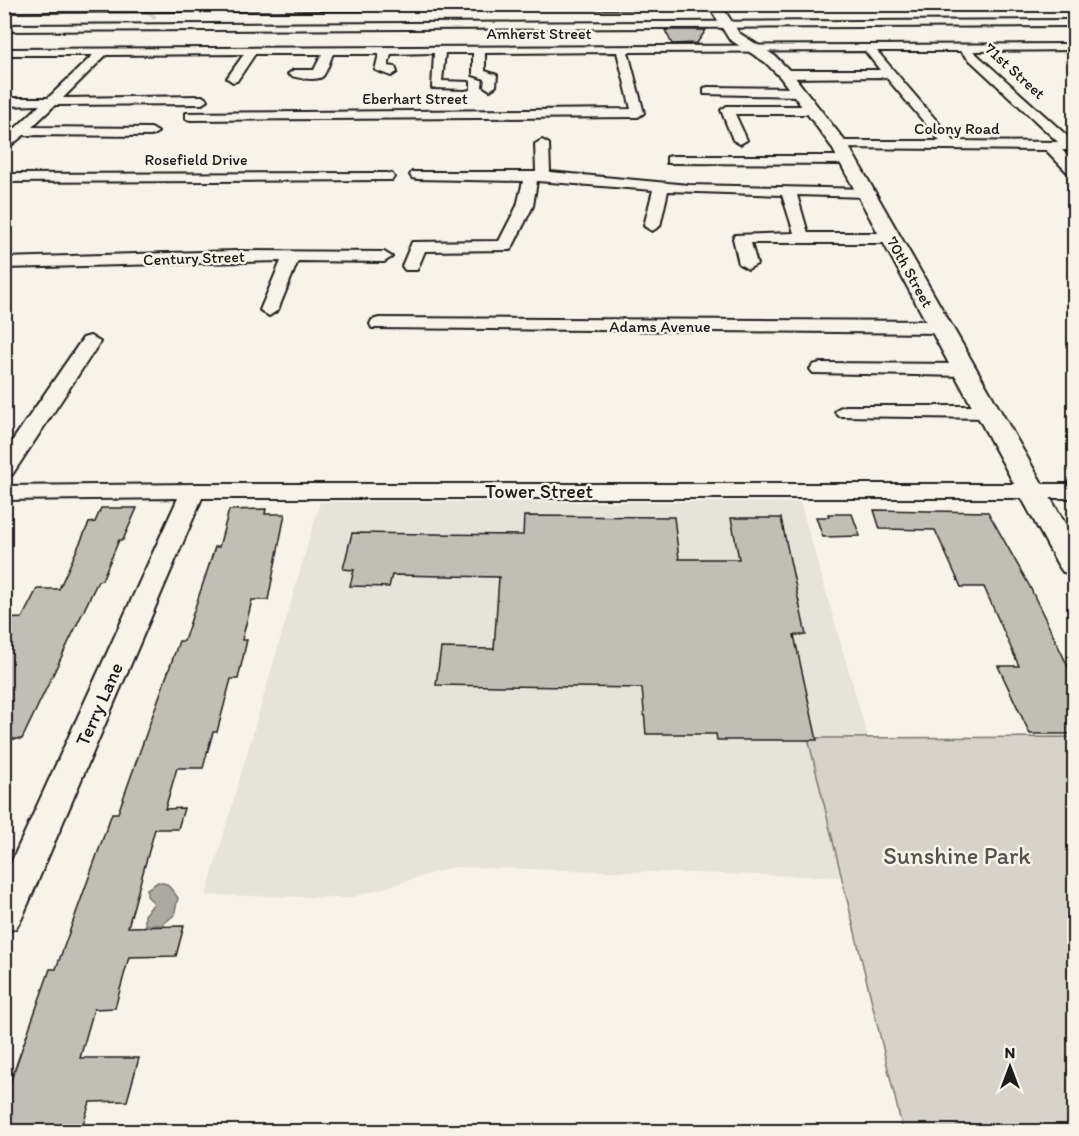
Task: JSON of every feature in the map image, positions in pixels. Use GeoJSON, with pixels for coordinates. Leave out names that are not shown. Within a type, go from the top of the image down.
{"type":"FeatureCollection","features":[{"type":"Feature","properties":{"kind":"main road"},"geometry":{"type":"LineString","coordinates":[[4,8],[104,6],[154,12],[283,10],[375,14],[412,8],[660,5],[721,16],[784,4]]}},
{"type":"Feature","properties":{"kind":"main road","name":"70th Street"},"geometry":{"type":"LineString","coordinates":[[721,16],[758,44],[785,74],[814,110],[843,153],[1074,565]]}},
{"type":"Feature","properties":{"kind":"street"},"geometry":{"type":"LineString","coordinates":[[611,5],[620,20]]}},
{"type":"Feature","properties":{"kind":"street"},"geometry":{"type":"LineString","coordinates":[[52,52],[104,6]]}},
{"type":"Feature","properties":{"kind":"street"},"geometry":{"type":"LineString","coordinates":[[54,8],[43,18],[83,24],[186,26],[405,26],[552,22],[576,24],[721,16],[756,25],[828,27],[920,20],[988,24],[1074,23]]}},
{"type":"Feature","properties":{"kind":"street"},"geometry":{"type":"LineString","coordinates":[[400,50],[412,8]]}},
{"type":"Feature","properties":{"kind":"street"},"geometry":{"type":"LineString","coordinates":[[840,8],[853,25]]}},
{"type":"Feature","properties":{"kind":"street"},"geometry":{"type":"LineString","coordinates":[[186,26],[161,25],[173,14],[283,10]]}},
{"type":"Feature","properties":{"kind":"street"},"geometry":{"type":"LineString","coordinates":[[273,25],[283,10]]}},
{"type":"Feature","properties":{"kind":"street"},"geometry":{"type":"LineString","coordinates":[[812,11],[828,27]]}},
{"type":"Feature","properties":{"kind":"street"},"geometry":{"type":"LineString","coordinates":[[1030,11],[1074,41]]}},
{"type":"Feature","properties":{"kind":"street"},"geometry":{"type":"LineString","coordinates":[[4,28],[83,24],[142,25],[154,12]]}},
{"type":"Feature","properties":{"kind":"street"},"geometry":{"type":"LineString","coordinates":[[880,13],[888,21]]}},
{"type":"Feature","properties":{"kind":"street"},"geometry":{"type":"LineString","coordinates":[[186,26],[196,14]]}},
{"type":"Feature","properties":{"kind":"street"},"geometry":{"type":"LineString","coordinates":[[979,15],[988,24]]}},
{"type":"Feature","properties":{"kind":"street"},"geometry":{"type":"LineString","coordinates":[[714,49],[699,33],[721,16]]}},
{"type":"Feature","properties":{"kind":"street"},"geometry":{"type":"LineString","coordinates":[[756,25],[758,44]]}},
{"type":"Feature","properties":{"kind":"street","name":"Amherst Street"},"geometry":{"type":"LineString","coordinates":[[4,52],[329,51],[355,55],[386,50],[440,53],[568,44],[622,49],[714,49],[758,44],[873,53],[962,47],[1074,46]]}},
{"type":"Feature","properties":{"kind":"street","name":"71st Street"},"geometry":{"type":"LineString","coordinates":[[962,47],[1072,146]]}},
{"type":"Feature","properties":{"kind":"street","name":"Eberhart Street"},"geometry":{"type":"LineString","coordinates":[[191,116],[638,113],[622,49]]}},
{"type":"Feature","properties":{"kind":"street"},"geometry":{"type":"LineString","coordinates":[[386,50],[381,70],[391,69],[391,72]]}},
{"type":"Feature","properties":{"kind":"street"},"geometry":{"type":"LineString","coordinates":[[479,50],[479,75],[491,75],[490,86]]}},
{"type":"Feature","properties":{"kind":"street"},"geometry":{"type":"LineString","coordinates":[[233,78],[252,51]]}},
{"type":"Feature","properties":{"kind":"street"},"geometry":{"type":"LineString","coordinates":[[295,51],[289,73],[318,74],[329,51]]}},
{"type":"Feature","properties":{"kind":"street"},"geometry":{"type":"LineString","coordinates":[[9,141],[53,102],[103,52]]}},
{"type":"Feature","properties":{"kind":"street"},"geometry":{"type":"LineString","coordinates":[[465,55],[440,53],[436,85],[465,85]]}},
{"type":"Feature","properties":{"kind":"street"},"geometry":{"type":"LineString","coordinates":[[770,59],[873,53],[951,146]]}},
{"type":"Feature","properties":{"kind":"street"},"geometry":{"type":"LineString","coordinates":[[785,74],[889,73]]}},
{"type":"Feature","properties":{"kind":"street"},"geometry":{"type":"LineString","coordinates":[[708,92],[800,92]]}},
{"type":"Feature","properties":{"kind":"street"},"geometry":{"type":"LineString","coordinates":[[4,102],[202,100]]}},
{"type":"Feature","properties":{"kind":"street"},"geometry":{"type":"LineString","coordinates":[[740,140],[727,110],[814,110]]}},
{"type":"Feature","properties":{"kind":"street"},"geometry":{"type":"LineString","coordinates":[[9,141],[151,132]]}},
{"type":"Feature","properties":{"kind":"street"},"geometry":{"type":"LineString","coordinates":[[411,266],[418,246],[505,246],[537,176],[542,144]]}},
{"type":"Feature","properties":{"kind":"street","name":"Colony Road"},"geometry":{"type":"LineString","coordinates":[[672,160],[951,146],[1072,146]]}},
{"type":"Feature","properties":{"kind":"street"},"geometry":{"type":"LineString","coordinates":[[1050,146],[1074,171]]}},
{"type":"Feature","properties":{"kind":"street"},"geometry":{"type":"LineString","coordinates":[[417,175],[537,176],[662,186],[866,192]]}},
{"type":"Feature","properties":{"kind":"street","name":"Rosefield Drive"},"geometry":{"type":"LineString","coordinates":[[4,178],[387,177]]}},
{"type":"Feature","properties":{"kind":"street"},"geometry":{"type":"LineString","coordinates":[[652,226],[662,186]]}},
{"type":"Feature","properties":{"kind":"street"},"geometry":{"type":"LineString","coordinates":[[788,190],[801,231]]}},
{"type":"Feature","properties":{"kind":"street"},"geometry":{"type":"LineString","coordinates":[[748,264],[741,238],[892,238]]}},
{"type":"Feature","properties":{"kind":"street"},"geometry":{"type":"LineString","coordinates":[[269,310],[291,257]]}},
{"type":"Feature","properties":{"kind":"street","name":"Century Street"},"geometry":{"type":"LineString","coordinates":[[4,263],[384,257]]}},
{"type":"Feature","properties":{"kind":"street","name":"Adams Avenue"},"geometry":{"type":"LineString","coordinates":[[379,324],[941,327]]}},
{"type":"Feature","properties":{"kind":"street"},"geometry":{"type":"LineString","coordinates":[[4,470],[90,342]]}},
{"type":"Feature","properties":{"kind":"street"},"geometry":{"type":"LineString","coordinates":[[820,369],[965,370]]}},
{"type":"Feature","properties":{"kind":"street"},"geometry":{"type":"LineString","coordinates":[[846,412],[989,412]]}},
{"type":"Feature","properties":{"kind":"street","name":"Terry Lane"},"geometry":{"type":"LineString","coordinates":[[4,918],[194,491]]}},
{"type":"Feature","properties":{"kind":"street","name":"Tower Street"},"geometry":{"type":"LineString","coordinates":[[4,493],[1074,491]]}},
{"type":"Feature","properties":{"kind":"shaded area"},"geometry":{"type":"Polygon","coordinates":[[[320,502],[800,502],[868,738],[808,738],[841,877],[453,867],[350,898],[206,895],[320,502]]]}},
{"type":"Feature","properties":{"kind":"shaded area"},"geometry":{"type":"Polygon","coordinates":[[[158,882],[167,884],[178,898],[174,915],[162,925],[145,925],[145,915],[154,903],[147,896],[147,889],[158,882]]]}},
{"type":"Feature","properties":{"kind":"green space","name":"Sunshine Park"},"geometry":{"type":"Polygon","coordinates":[[[1074,737],[1074,1131],[903,1131],[808,738],[1074,737]]]}},
{"type":"Feature","properties":{"kind":"building"},"geometry":{"type":"Polygon","coordinates":[[[665,30],[706,30],[697,43],[672,44],[665,30]]]}},
{"type":"Feature","properties":{"kind":"building"},"geometry":{"type":"Polygon","coordinates":[[[101,508],[137,508],[123,540],[119,540],[102,580],[98,581],[22,739],[4,739],[4,619],[22,618],[37,589],[59,589],[89,523],[95,522],[101,508]]]}},
{"type":"Feature","properties":{"kind":"building"},"geometry":{"type":"Polygon","coordinates":[[[266,509],[265,514],[285,514],[268,600],[252,600],[242,640],[247,640],[238,679],[231,679],[217,732],[213,732],[203,768],[177,768],[165,809],[184,808],[178,829],[155,829],[128,927],[184,926],[176,956],[129,957],[115,1008],[94,1009],[80,1058],[139,1058],[127,1101],[90,1102],[81,1131],[4,1131],[4,1100],[50,969],[56,969],[112,813],[118,813],[179,641],[184,641],[215,547],[219,547],[229,510],[266,509]]]}},
{"type":"Feature","properties":{"kind":"building"},"geometry":{"type":"Polygon","coordinates":[[[874,510],[988,512],[1029,585],[1074,679],[1074,734],[1030,734],[998,666],[1019,666],[984,587],[961,587],[935,530],[880,529],[874,510]]]}},
{"type":"Feature","properties":{"kind":"building"},"geometry":{"type":"Polygon","coordinates":[[[828,514],[852,514],[860,536],[823,537],[816,517],[829,517],[828,514]]]}},
{"type":"Feature","properties":{"kind":"building"},"geometry":{"type":"Polygon","coordinates":[[[524,516],[674,517],[679,559],[739,559],[731,518],[781,518],[806,635],[794,635],[817,740],[717,740],[716,734],[646,734],[642,688],[436,685],[441,648],[494,649],[499,577],[392,575],[389,587],[350,586],[354,570],[343,569],[352,533],[523,535],[524,516]]]}},
{"type":"Feature","properties":{"kind":"tunnel"},"geometry":{"type":"LineString","coordinates":[[150,16],[153,13]]}}]}
